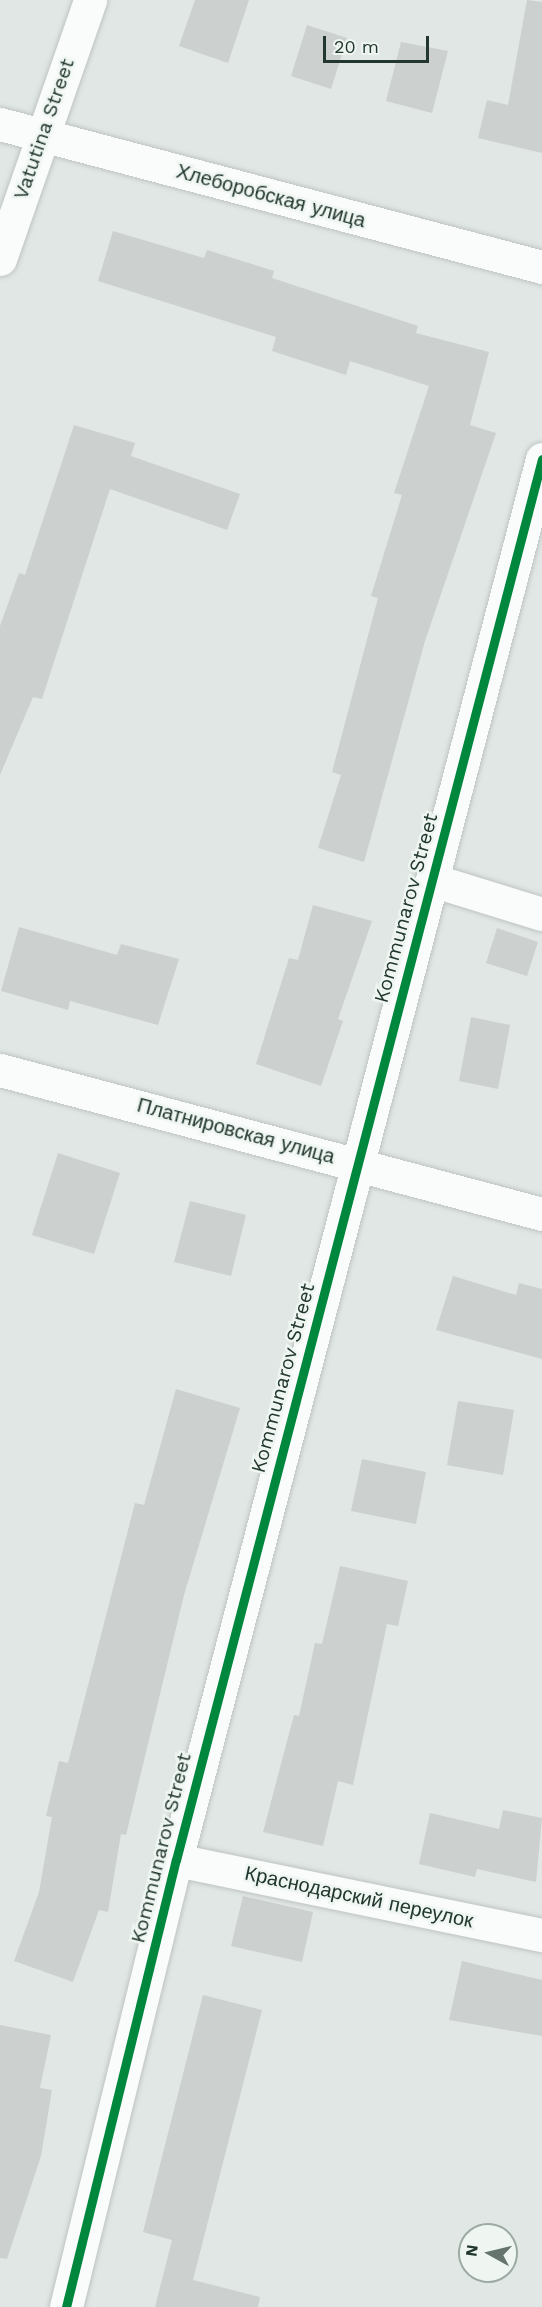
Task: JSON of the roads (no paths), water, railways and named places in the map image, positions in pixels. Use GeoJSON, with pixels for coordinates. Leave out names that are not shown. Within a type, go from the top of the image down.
{"type":"FeatureCollection","features":[{"type":"Feature","properties":{"kind":"street","name":"Vatutina Street"},"geometry":{"type":"LineString","coordinates":[[0,259],[40,135],[90,0]]}},
{"type":"Feature","properties":{"kind":"street","name":"Хлеборобская улица"},"geometry":{"type":"LineString","coordinates":[[0,124],[542,267]]}},
{"type":"Feature","properties":{"kind":"street","name":"Kommunarov Street"},"geometry":{"type":"LineString","coordinates":[[66,2307],[176,1860],[542,459]]}},
{"type":"Feature","properties":{"kind":"street"},"geometry":{"type":"LineString","coordinates":[[432,880],[542,914]]}},
{"type":"Feature","properties":{"kind":"street","name":"Платнировская улица"},"geometry":{"type":"LineString","coordinates":[[0,1070],[542,1214]]}},
{"type":"Feature","properties":{"kind":"street","name":"Краснодарский переулок"},"geometry":{"type":"LineString","coordinates":[[176,1860],[542,1935]]}}]}
